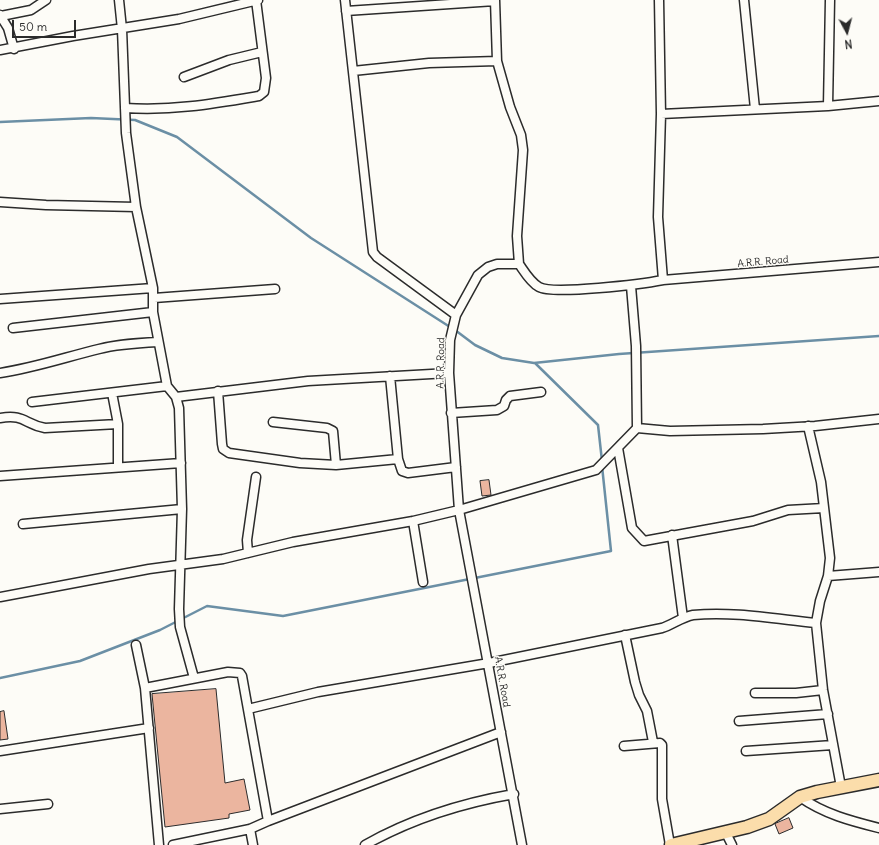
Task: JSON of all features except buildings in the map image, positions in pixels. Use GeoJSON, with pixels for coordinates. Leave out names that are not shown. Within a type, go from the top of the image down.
{"type":"FeatureCollection","features":[{"type":"Feature","properties":{"kind":"main road"},"geometry":{"type":"LineString","coordinates":[[671,845],[726,833],[769,819],[800,797],[879,780]]}},
{"type":"Feature","properties":{"kind":"street"},"geometry":{"type":"LineString","coordinates":[[14,49],[8,28],[0,16],[31,10],[46,0]]}},
{"type":"Feature","properties":{"kind":"street"},"geometry":{"type":"LineString","coordinates":[[118,0],[122,28],[126,134],[136,207],[153,288],[153,312],[166,386],[176,397],[179,408],[182,509],[179,609],[180,627],[194,678]]}},
{"type":"Feature","properties":{"kind":"street"},"geometry":{"type":"LineString","coordinates":[[0,50],[14,49],[73,36],[179,19],[257,0],[266,85],[264,92],[259,96],[186,108],[125,111]]}},
{"type":"Feature","properties":{"kind":"street"},"geometry":{"type":"LineString","coordinates":[[345,0],[373,252],[377,257],[455,318]]}},
{"type":"Feature","properties":{"kind":"street"},"geometry":{"type":"LineString","coordinates":[[346,11],[495,0],[497,61],[510,107],[521,134],[523,150],[517,236],[519,264]]}},
{"type":"Feature","properties":{"kind":"street"},"geometry":{"type":"LineString","coordinates":[[659,0],[661,114],[658,217],[663,280]]}},
{"type":"Feature","properties":{"kind":"street"},"geometry":{"type":"LineString","coordinates":[[744,0],[756,109]]}},
{"type":"Feature","properties":{"kind":"street"},"geometry":{"type":"LineString","coordinates":[[828,106],[830,0]]}},
{"type":"Feature","properties":{"kind":"street"},"geometry":{"type":"LineString","coordinates":[[184,77],[229,60],[262,52]]}},
{"type":"Feature","properties":{"kind":"street"},"geometry":{"type":"LineString","coordinates":[[353,71],[428,63],[497,61]]}},
{"type":"Feature","properties":{"kind":"street"},"geometry":{"type":"LineString","coordinates":[[661,114],[828,106],[879,101]]}},
{"type":"Feature","properties":{"kind":"street"},"geometry":{"type":"LineString","coordinates":[[0,202],[53,206],[136,207]]}},
{"type":"Feature","properties":{"kind":"street","name":"A.R.R. Road"},"geometry":{"type":"LineString","coordinates":[[522,845],[514,794],[459,510],[451,414],[449,372],[450,340],[455,318],[478,275],[488,267],[497,264],[519,264],[533,282],[546,289],[631,286],[663,280],[879,262]]}},
{"type":"Feature","properties":{"kind":"street"},"geometry":{"type":"LineString","coordinates":[[0,597],[223,559],[293,542],[414,521],[459,510],[596,470],[637,428],[636,346],[631,286]]}},
{"type":"Feature","properties":{"kind":"street"},"geometry":{"type":"LineString","coordinates":[[0,299],[153,288]]}},
{"type":"Feature","properties":{"kind":"street"},"geometry":{"type":"LineString","coordinates":[[154,298],[275,289]]}},
{"type":"Feature","properties":{"kind":"street"},"geometry":{"type":"LineString","coordinates":[[13,328],[153,312]]}},
{"type":"Feature","properties":{"kind":"street"},"geometry":{"type":"LineString","coordinates":[[0,373],[48,364],[99,349],[124,344],[158,342]]}},
{"type":"Feature","properties":{"kind":"street"},"geometry":{"type":"LineString","coordinates":[[176,397],[308,381],[449,372]]}},
{"type":"Feature","properties":{"kind":"street"},"geometry":{"type":"LineString","coordinates":[[390,376],[400,469],[405,473],[456,467]]}},
{"type":"Feature","properties":{"kind":"street"},"geometry":{"type":"LineString","coordinates":[[32,402],[166,386]]}},
{"type":"Feature","properties":{"kind":"street"},"geometry":{"type":"LineString","coordinates":[[218,392],[222,444],[225,452],[300,463],[336,465],[398,459]]}},
{"type":"Feature","properties":{"kind":"street"},"geometry":{"type":"LineString","coordinates":[[451,414],[497,410],[504,406],[506,400],[510,396],[541,392]]}},
{"type":"Feature","properties":{"kind":"street"},"geometry":{"type":"LineString","coordinates":[[112,393],[118,424],[118,466]]}},
{"type":"Feature","properties":{"kind":"street"},"geometry":{"type":"LineString","coordinates":[[0,418],[18,416],[35,426],[45,428],[118,424]]}},
{"type":"Feature","properties":{"kind":"street"},"geometry":{"type":"LineString","coordinates":[[637,428],[670,431],[808,426],[879,419]]}},
{"type":"Feature","properties":{"kind":"street"},"geometry":{"type":"LineString","coordinates":[[273,422],[327,428],[333,431],[336,465]]}},
{"type":"Feature","properties":{"kind":"street"},"geometry":{"type":"LineString","coordinates":[[808,426],[821,482],[830,558],[828,576],[820,601],[816,623],[824,690],[841,787]]}},
{"type":"Feature","properties":{"kind":"street"},"geometry":{"type":"LineString","coordinates":[[618,448],[632,528],[644,540],[753,521],[788,510],[824,508]]}},
{"type":"Feature","properties":{"kind":"street"},"geometry":{"type":"LineString","coordinates":[[0,476],[118,466],[181,463]]}},
{"type":"Feature","properties":{"kind":"street"},"geometry":{"type":"LineString","coordinates":[[248,553],[247,540],[256,477]]}},
{"type":"Feature","properties":{"kind":"street"},"geometry":{"type":"LineString","coordinates":[[23,524],[182,509]]}},
{"type":"Feature","properties":{"kind":"street"},"geometry":{"type":"LineString","coordinates":[[414,521],[423,582]]}},
{"type":"Feature","properties":{"kind":"street"},"geometry":{"type":"LineString","coordinates":[[672,535],[683,618]]}},
{"type":"Feature","properties":{"kind":"street"},"geometry":{"type":"LineString","coordinates":[[828,576],[879,572]]}},
{"type":"Feature","properties":{"kind":"street"},"geometry":{"type":"LineString","coordinates":[[248,709],[318,692],[489,663],[625,635],[672,625],[683,618],[692,616],[725,615],[816,623]]}},
{"type":"Feature","properties":{"kind":"street"},"geometry":{"type":"LineString","coordinates":[[625,635],[639,695],[648,711],[653,742]]}},
{"type":"Feature","properties":{"kind":"street"},"geometry":{"type":"LineString","coordinates":[[136,645],[145,688],[159,845]]}},
{"type":"Feature","properties":{"kind":"street"},"geometry":{"type":"LineString","coordinates":[[145,688],[235,671],[240,673],[242,676],[268,821]]}},
{"type":"Feature","properties":{"kind":"street"},"geometry":{"type":"LineString","coordinates":[[755,693],[824,690]]}},
{"type":"Feature","properties":{"kind":"street"},"geometry":{"type":"LineString","coordinates":[[739,721],[828,714]]}},
{"type":"Feature","properties":{"kind":"street"},"geometry":{"type":"LineString","coordinates":[[0,751],[149,728]]}},
{"type":"Feature","properties":{"kind":"street"},"geometry":{"type":"LineString","coordinates":[[173,845],[201,843],[250,829],[501,732]]}},
{"type":"Feature","properties":{"kind":"street"},"geometry":{"type":"LineString","coordinates":[[624,746],[653,742],[660,743],[663,750],[662,799],[671,845]]}},
{"type":"Feature","properties":{"kind":"street"},"geometry":{"type":"LineString","coordinates":[[746,751],[833,745]]}},
{"type":"Feature","properties":{"kind":"street"},"geometry":{"type":"LineString","coordinates":[[365,845],[386,833],[418,820],[485,799],[514,794]]}},
{"type":"Feature","properties":{"kind":"street"},"geometry":{"type":"LineString","coordinates":[[800,797],[815,808],[839,817],[879,828]]}},
{"type":"Feature","properties":{"kind":"street"},"geometry":{"type":"LineString","coordinates":[[0,809],[48,804]]}},
{"type":"Feature","properties":{"kind":"street"},"geometry":{"type":"LineString","coordinates":[[250,829],[253,845]]}},
{"type":"Feature","properties":{"kind":"street"},"geometry":{"type":"LineString","coordinates":[[726,833],[732,845]]}},
{"type":"Feature","properties":{"kind":"waterway"},"geometry":{"type":"LineString","coordinates":[[0,122],[91,118],[135,120],[177,137],[311,238],[450,327]]}},
{"type":"Feature","properties":{"kind":"waterway"},"geometry":{"type":"LineString","coordinates":[[455,330],[475,345],[502,358],[534,363],[619,354],[879,336]]}},
{"type":"Feature","properties":{"kind":"waterway"},"geometry":{"type":"LineString","coordinates":[[535,363],[598,425],[602,461]]}},
{"type":"Feature","properties":{"kind":"waterway"},"geometry":{"type":"LineString","coordinates":[[0,678],[80,661],[160,630],[207,606],[283,616],[611,551],[602,466]]}}]}
